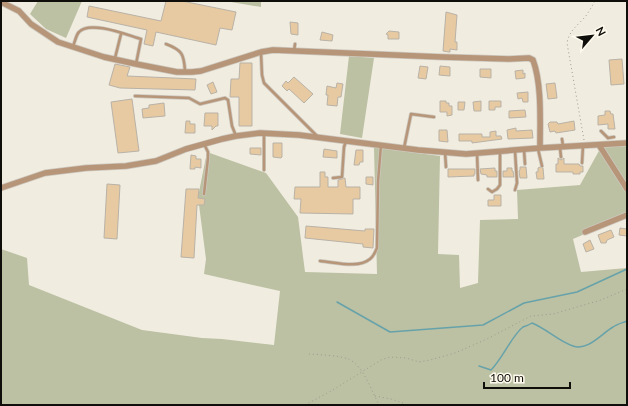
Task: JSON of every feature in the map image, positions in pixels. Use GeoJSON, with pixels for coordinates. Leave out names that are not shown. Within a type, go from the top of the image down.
{"type":"FeatureCollection","features":[{"type":"Feature","properties":{"kind":"street"},"geometry":{"type":"LineString","coordinates":[[1,2],[19,11],[31,24],[48,37],[58,42],[104,56],[177,72],[201,71],[261,52],[273,50],[442,57],[509,59],[529,58],[533,60],[536,73],[539,103],[539,148]]}},
{"type":"Feature","properties":{"kind":"street"},"geometry":{"type":"LineString","coordinates":[[1,188],[44,173],[86,168],[126,166],[156,161],[186,149],[204,144],[236,136],[264,133],[319,137],[466,154],[599,145],[608,141],[627,143]]}},
{"type":"Feature","properties":{"kind":"street"},"geometry":{"type":"LineString","coordinates":[[599,145],[627,189]]}},
{"type":"Feature","properties":{"kind":"street"},"geometry":{"type":"LineString","coordinates":[[586,232],[627,215]]}},
{"type":"Feature","properties":{"kind":"lane"},"geometry":{"type":"LineString","coordinates":[[73,47],[78,33],[85,28],[96,27],[142,39],[136,64]]}},
{"type":"Feature","properties":{"kind":"lane"},"geometry":{"type":"LineString","coordinates":[[115,58],[121,34]]}},
{"type":"Feature","properties":{"kind":"lane"},"geometry":{"type":"LineString","coordinates":[[166,44],[175,47],[181,52],[184,58],[185,72]]}},
{"type":"Feature","properties":{"kind":"lane"},"geometry":{"type":"LineString","coordinates":[[294,51],[295,44]]}},
{"type":"Feature","properties":{"kind":"lane"},"geometry":{"type":"LineString","coordinates":[[261,52],[262,75],[264,83],[319,137]]}},
{"type":"Feature","properties":{"kind":"lane"},"geometry":{"type":"LineString","coordinates":[[135,96],[189,98],[200,104],[225,98],[228,100],[232,126],[236,136]]}},
{"type":"Feature","properties":{"kind":"lane"},"geometry":{"type":"LineString","coordinates":[[404,148],[411,114],[434,117]]}},
{"type":"Feature","properties":{"kind":"lane"},"geometry":{"type":"LineString","coordinates":[[601,131],[608,141],[614,137]]}},
{"type":"Feature","properties":{"kind":"lane"},"geometry":{"type":"LineString","coordinates":[[264,133],[264,170]]}},
{"type":"Feature","properties":{"kind":"lane"},"geometry":{"type":"LineString","coordinates":[[561,157],[562,139]]}},
{"type":"Feature","properties":{"kind":"lane"},"geometry":{"type":"LineString","coordinates":[[334,178],[342,178],[344,147],[346,141]]}},
{"type":"Feature","properties":{"kind":"lane"},"geometry":{"type":"LineString","coordinates":[[204,144],[208,152],[208,158],[204,194]]}},
{"type":"Feature","properties":{"kind":"lane"},"geometry":{"type":"LineString","coordinates":[[320,261],[352,264],[362,263],[370,259],[377,248],[378,182],[381,144]]}},
{"type":"Feature","properties":{"kind":"lane"},"geometry":{"type":"LineString","coordinates":[[582,163],[584,145]]}},
{"type":"Feature","properties":{"kind":"lane"},"geometry":{"type":"LineString","coordinates":[[539,148],[542,166]]}},
{"type":"Feature","properties":{"kind":"lane"},"geometry":{"type":"LineString","coordinates":[[524,149],[524,164]]}},
{"type":"Feature","properties":{"kind":"lane"},"geometry":{"type":"LineString","coordinates":[[514,150],[517,183],[515,190]]}},
{"type":"Feature","properties":{"kind":"lane"},"geometry":{"type":"LineString","coordinates":[[488,189],[492,192],[500,185],[500,151]]}},
{"type":"Feature","properties":{"kind":"lane"},"geometry":{"type":"LineString","coordinates":[[446,152],[446,167]]}},
{"type":"Feature","properties":{"kind":"lane"},"geometry":{"type":"LineString","coordinates":[[477,153],[478,180]]}},
{"type":"Feature","properties":{"kind":"path"},"geometry":{"type":"LineString","coordinates":[[584,145],[567,43],[568,36],[572,30],[585,16],[595,1]]}},
{"type":"Feature","properties":{"kind":"path"},"geometry":{"type":"LineString","coordinates":[[305,405],[381,360],[390,357],[406,358],[419,362],[442,357],[487,339],[531,316],[553,314],[601,300],[627,289]]}},
{"type":"Feature","properties":{"kind":"path"},"geometry":{"type":"LineString","coordinates":[[309,354],[350,360],[362,372],[379,405]]}},
{"type":"Feature","properties":{"kind":"path"},"geometry":{"type":"LineString","coordinates":[[375,396],[391,399],[403,403],[404,405]]}},
{"type":"Feature","properties":{"kind":"green space"},"geometry":{"type":"Polygon","coordinates":[[[38,1],[82,1],[66,38],[46,29],[30,14],[38,1]]]}},
{"type":"Feature","properties":{"kind":"green space"},"geometry":{"type":"Polygon","coordinates":[[[225,1],[261,1],[261,7],[225,1]]]}},
{"type":"Feature","properties":{"kind":"green space"},"geometry":{"type":"Polygon","coordinates":[[[349,56],[374,58],[362,138],[340,134],[349,56]]]}},
{"type":"Feature","properties":{"kind":"green space"},"geometry":{"type":"Polygon","coordinates":[[[627,146],[627,183],[603,147],[627,146]]]}},
{"type":"Feature","properties":{"kind":"green space"},"geometry":{"type":"Polygon","coordinates":[[[374,147],[440,156],[438,254],[459,255],[460,288],[478,283],[480,220],[518,219],[517,190],[580,185],[600,149],[627,190],[627,216],[573,239],[581,272],[627,268],[627,405],[1,405],[1,249],[27,258],[29,285],[142,330],[274,345],[280,291],[204,274],[206,259],[198,197],[207,152],[266,173],[298,217],[305,272],[377,274],[374,147]]]}},
{"type":"Feature","properties":{"kind":"building"},"geometry":{"type":"Polygon","coordinates":[[[166,1],[182,1],[236,12],[232,30],[220,28],[216,45],[156,32],[153,46],[144,44],[147,30],[87,17],[89,6],[161,21],[166,1]]]}},
{"type":"Feature","properties":{"kind":"building"},"geometry":{"type":"Polygon","coordinates":[[[446,12],[457,15],[455,42],[457,42],[457,50],[450,49],[450,52],[443,51],[446,12]]]}},
{"type":"Feature","properties":{"kind":"building"},"geometry":{"type":"Polygon","coordinates":[[[290,22],[298,23],[298,35],[291,34],[290,22]]]}},
{"type":"Feature","properties":{"kind":"building"},"geometry":{"type":"Polygon","coordinates":[[[389,31],[399,32],[399,39],[388,39],[388,35],[386,34],[389,31]]]}},
{"type":"Feature","properties":{"kind":"building"},"geometry":{"type":"Polygon","coordinates":[[[322,32],[333,35],[332,41],[320,40],[322,32]]]}},
{"type":"Feature","properties":{"kind":"building"},"geometry":{"type":"Polygon","coordinates":[[[622,59],[624,84],[611,85],[609,60],[622,59]]]}},
{"type":"Feature","properties":{"kind":"building"},"geometry":{"type":"Polygon","coordinates":[[[240,63],[252,63],[252,126],[239,126],[239,97],[230,97],[231,79],[239,79],[240,63]]]}},
{"type":"Feature","properties":{"kind":"building"},"geometry":{"type":"Polygon","coordinates":[[[115,64],[130,67],[127,76],[196,79],[195,90],[120,88],[109,85],[115,64]]]}},
{"type":"Feature","properties":{"kind":"building"},"geometry":{"type":"Polygon","coordinates":[[[420,66],[428,67],[426,79],[418,78],[420,66]]]}},
{"type":"Feature","properties":{"kind":"building"},"geometry":{"type":"Polygon","coordinates":[[[440,66],[450,67],[450,76],[439,75],[440,66]]]}},
{"type":"Feature","properties":{"kind":"building"},"geometry":{"type":"Polygon","coordinates":[[[480,69],[491,69],[491,78],[480,77],[480,69]]]}},
{"type":"Feature","properties":{"kind":"building"},"geometry":{"type":"Polygon","coordinates":[[[523,70],[523,74],[525,73],[525,78],[516,79],[515,71],[523,70]]]}},
{"type":"Feature","properties":{"kind":"building"},"geometry":{"type":"Polygon","coordinates":[[[294,77],[313,94],[304,103],[289,89],[287,91],[282,86],[286,81],[288,83],[294,77]]]}},
{"type":"Feature","properties":{"kind":"building"},"geometry":{"type":"Polygon","coordinates":[[[213,82],[217,92],[211,94],[207,85],[213,82]]]}},
{"type":"Feature","properties":{"kind":"building"},"geometry":{"type":"Polygon","coordinates":[[[337,83],[343,84],[341,97],[338,97],[337,106],[327,105],[327,86],[336,88],[337,83]]]}},
{"type":"Feature","properties":{"kind":"building"},"geometry":{"type":"Polygon","coordinates":[[[555,83],[557,98],[548,99],[546,84],[555,83]]]}},
{"type":"Feature","properties":{"kind":"building"},"geometry":{"type":"Polygon","coordinates":[[[528,92],[528,102],[523,102],[522,98],[518,99],[517,93],[528,92]]]}},
{"type":"Feature","properties":{"kind":"building"},"geometry":{"type":"Polygon","coordinates":[[[132,99],[139,151],[118,153],[111,102],[132,99]]]}},
{"type":"Feature","properties":{"kind":"building"},"geometry":{"type":"Polygon","coordinates":[[[440,101],[446,101],[446,103],[449,103],[449,106],[452,106],[452,115],[447,116],[447,112],[440,112],[440,101]]]}},
{"type":"Feature","properties":{"kind":"building"},"geometry":{"type":"Polygon","coordinates":[[[481,101],[481,111],[474,111],[473,102],[481,101]]]}},
{"type":"Feature","properties":{"kind":"building"},"geometry":{"type":"Polygon","coordinates":[[[489,101],[501,101],[501,107],[495,107],[495,110],[489,110],[489,101]]]}},
{"type":"Feature","properties":{"kind":"building"},"geometry":{"type":"Polygon","coordinates":[[[458,102],[465,102],[464,110],[458,110],[458,102]]]}},
{"type":"Feature","properties":{"kind":"building"},"geometry":{"type":"Polygon","coordinates":[[[164,103],[165,116],[143,118],[142,109],[149,108],[149,105],[164,103]]]}},
{"type":"Feature","properties":{"kind":"building"},"geometry":{"type":"Polygon","coordinates":[[[525,110],[526,117],[509,118],[509,111],[525,110]]]}},
{"type":"Feature","properties":{"kind":"building"},"geometry":{"type":"Polygon","coordinates":[[[605,111],[610,111],[611,114],[613,114],[615,129],[608,129],[608,124],[598,125],[598,116],[605,115],[605,111]]]}},
{"type":"Feature","properties":{"kind":"building"},"geometry":{"type":"Polygon","coordinates":[[[205,113],[218,113],[218,126],[212,130],[212,126],[204,126],[205,113]]]}},
{"type":"Feature","properties":{"kind":"building"},"geometry":{"type":"Polygon","coordinates":[[[186,121],[190,121],[190,124],[195,124],[195,133],[185,133],[186,121]]]}},
{"type":"Feature","properties":{"kind":"building"},"geometry":{"type":"Polygon","coordinates":[[[574,121],[575,130],[556,133],[555,131],[550,132],[548,124],[550,122],[557,122],[558,124],[574,121]]]}},
{"type":"Feature","properties":{"kind":"building"},"geometry":{"type":"Polygon","coordinates":[[[516,128],[516,131],[532,130],[533,138],[508,139],[507,130],[516,128]]]}},
{"type":"Feature","properties":{"kind":"building"},"geometry":{"type":"Polygon","coordinates":[[[439,130],[447,130],[448,142],[439,141],[439,130]]]}},
{"type":"Feature","properties":{"kind":"building"},"geometry":{"type":"Polygon","coordinates":[[[496,131],[496,136],[501,136],[502,139],[472,143],[472,141],[459,141],[459,134],[482,134],[482,137],[490,137],[490,132],[496,131]]]}},
{"type":"Feature","properties":{"kind":"building"},"geometry":{"type":"Polygon","coordinates":[[[273,143],[282,143],[281,158],[273,157],[273,143]]]}},
{"type":"Feature","properties":{"kind":"building"},"geometry":{"type":"Polygon","coordinates":[[[250,148],[261,148],[261,155],[250,154],[250,148]]]}},
{"type":"Feature","properties":{"kind":"building"},"geometry":{"type":"Polygon","coordinates":[[[324,149],[337,151],[337,158],[323,157],[324,149]]]}},
{"type":"Feature","properties":{"kind":"building"},"geometry":{"type":"Polygon","coordinates":[[[356,150],[363,150],[363,162],[360,162],[359,165],[354,165],[356,150]]]}},
{"type":"Feature","properties":{"kind":"building"},"geometry":{"type":"Polygon","coordinates":[[[191,155],[196,156],[196,159],[201,159],[201,168],[195,167],[195,169],[190,169],[191,155]]]}},
{"type":"Feature","properties":{"kind":"building"},"geometry":{"type":"Polygon","coordinates":[[[558,158],[561,160],[564,158],[564,164],[579,164],[580,166],[583,166],[583,172],[580,172],[580,174],[573,174],[573,172],[556,172],[558,158]]]}},
{"type":"Feature","properties":{"kind":"building"},"geometry":{"type":"Polygon","coordinates":[[[520,167],[526,167],[527,178],[520,178],[520,167]]]}},
{"type":"Feature","properties":{"kind":"building"},"geometry":{"type":"Polygon","coordinates":[[[495,168],[495,171],[497,171],[497,177],[487,177],[487,175],[481,174],[480,169],[495,168]]]}},
{"type":"Feature","properties":{"kind":"building"},"geometry":{"type":"Polygon","coordinates":[[[507,168],[512,168],[514,177],[503,177],[503,171],[507,171],[507,168]]]}},
{"type":"Feature","properties":{"kind":"building"},"geometry":{"type":"Polygon","coordinates":[[[538,168],[543,168],[544,179],[537,179],[536,172],[538,172],[538,168]]]}},
{"type":"Feature","properties":{"kind":"building"},"geometry":{"type":"Polygon","coordinates":[[[448,169],[475,169],[475,174],[474,176],[448,177],[448,169]]]}},
{"type":"Feature","properties":{"kind":"building"},"geometry":{"type":"Polygon","coordinates":[[[320,172],[325,172],[325,177],[328,177],[328,187],[338,187],[338,180],[345,178],[346,187],[360,187],[360,199],[353,199],[353,214],[300,213],[301,199],[294,199],[295,187],[320,187],[320,172]]]}},
{"type":"Feature","properties":{"kind":"building"},"geometry":{"type":"Polygon","coordinates":[[[366,177],[373,177],[373,185],[366,184],[366,177]]]}},
{"type":"Feature","properties":{"kind":"building"},"geometry":{"type":"Polygon","coordinates":[[[107,184],[120,185],[117,239],[104,238],[107,184]]]}},
{"type":"Feature","properties":{"kind":"building"},"geometry":{"type":"Polygon","coordinates":[[[186,189],[199,189],[198,198],[205,199],[204,205],[197,205],[194,258],[181,257],[186,189]]]}},
{"type":"Feature","properties":{"kind":"building"},"geometry":{"type":"Polygon","coordinates":[[[494,195],[501,195],[501,206],[488,206],[488,200],[494,200],[494,195]]]}},
{"type":"Feature","properties":{"kind":"building"},"geometry":{"type":"Polygon","coordinates":[[[306,226],[365,231],[365,229],[374,229],[373,248],[363,247],[363,244],[305,238],[306,226]]]}},
{"type":"Feature","properties":{"kind":"building"},"geometry":{"type":"Polygon","coordinates":[[[620,228],[627,229],[627,236],[619,235],[620,228]]]}},
{"type":"Feature","properties":{"kind":"building"},"geometry":{"type":"Polygon","coordinates":[[[611,230],[614,237],[607,240],[606,243],[601,243],[598,235],[611,230]]]}},
{"type":"Feature","properties":{"kind":"building"},"geometry":{"type":"Polygon","coordinates":[[[590,240],[594,249],[586,252],[583,244],[590,240]]]}},
{"type":"Feature","properties":{"kind":"waterway"},"geometry":{"type":"LineString","coordinates":[[337,302],[390,332],[483,325],[524,303],[577,292],[627,269]]}},
{"type":"Feature","properties":{"kind":"waterway"},"geometry":{"type":"LineString","coordinates":[[479,366],[491,370],[519,330],[532,323],[543,328],[568,344],[579,347],[589,344],[608,330],[627,321]]}}]}
